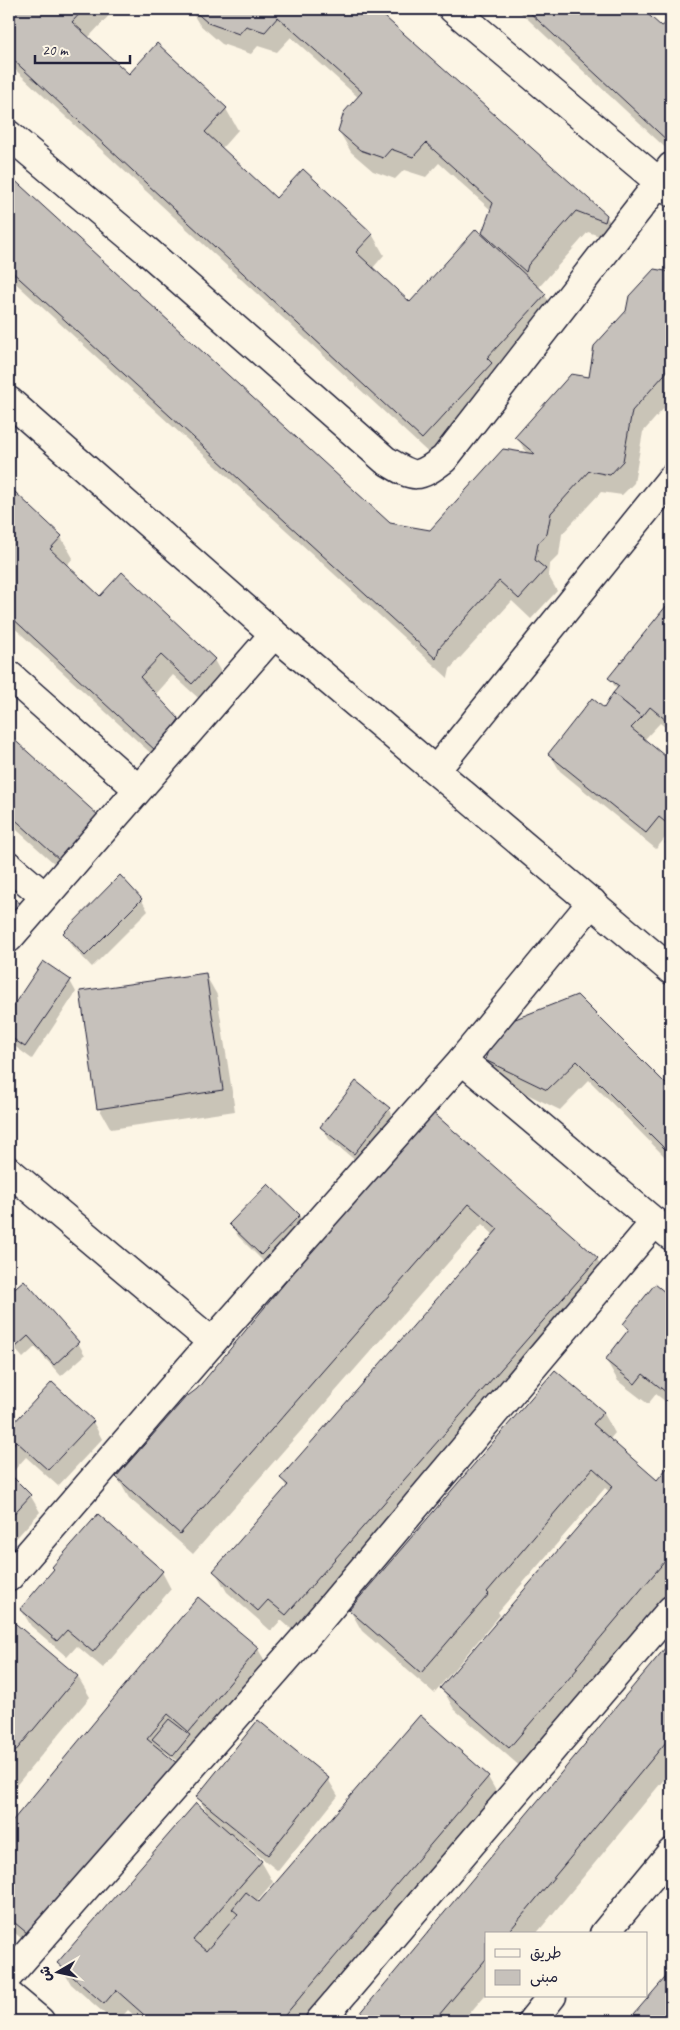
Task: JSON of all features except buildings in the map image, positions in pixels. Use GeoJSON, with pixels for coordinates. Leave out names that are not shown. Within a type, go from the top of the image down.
{"type":"FeatureCollection","features":[{"type":"Feature","properties":{"kind":"street"},"geometry":{"type":"LineString","coordinates":[[9,135],[146,250],[385,460],[401,470],[415,475],[428,471],[444,459],[667,180],[453,9]]}},
{"type":"Feature","properties":{"kind":"street"},"geometry":{"type":"LineString","coordinates":[[9,402],[274,634],[671,970]]}},
{"type":"Feature","properties":{"kind":"street"},"geometry":{"type":"LineString","coordinates":[[436,770],[671,479]]}},
{"type":"Feature","properties":{"kind":"street"},"geometry":{"type":"LineString","coordinates":[[9,938],[274,634]]}},
{"type":"Feature","properties":{"kind":"street"},"geometry":{"type":"LineString","coordinates":[[9,675],[138,788]]}},
{"type":"Feature","properties":{"kind":"street"},"geometry":{"type":"LineString","coordinates":[[9,866],[44,896]]}},
{"type":"Feature","properties":{"kind":"street"},"geometry":{"type":"LineString","coordinates":[[9,1577],[212,1342],[462,1060],[592,902]]}},
{"type":"Feature","properties":{"kind":"street"},"geometry":{"type":"LineString","coordinates":[[9,1975],[663,1229],[462,1060]]}},
{"type":"Feature","properties":{"kind":"street"},"geometry":{"type":"LineString","coordinates":[[9,1171],[212,1342]]}},
{"type":"Feature","properties":{"kind":"street"},"geometry":{"type":"LineString","coordinates":[[320,2021],[671,1610]]}},
{"type":"Feature","properties":{"kind":"street"},"geometry":{"type":"LineString","coordinates":[[606,1932],[671,1853]]}},
{"type":"Feature","properties":{"kind":"street"},"geometry":{"type":"LineString","coordinates":[[9,1995],[40,2021]]}},
{"type":"Feature","properties":{"kind":"street"},"geometry":{"type":"LineString","coordinates":[[532,2021],[550,1998]]}}]}
